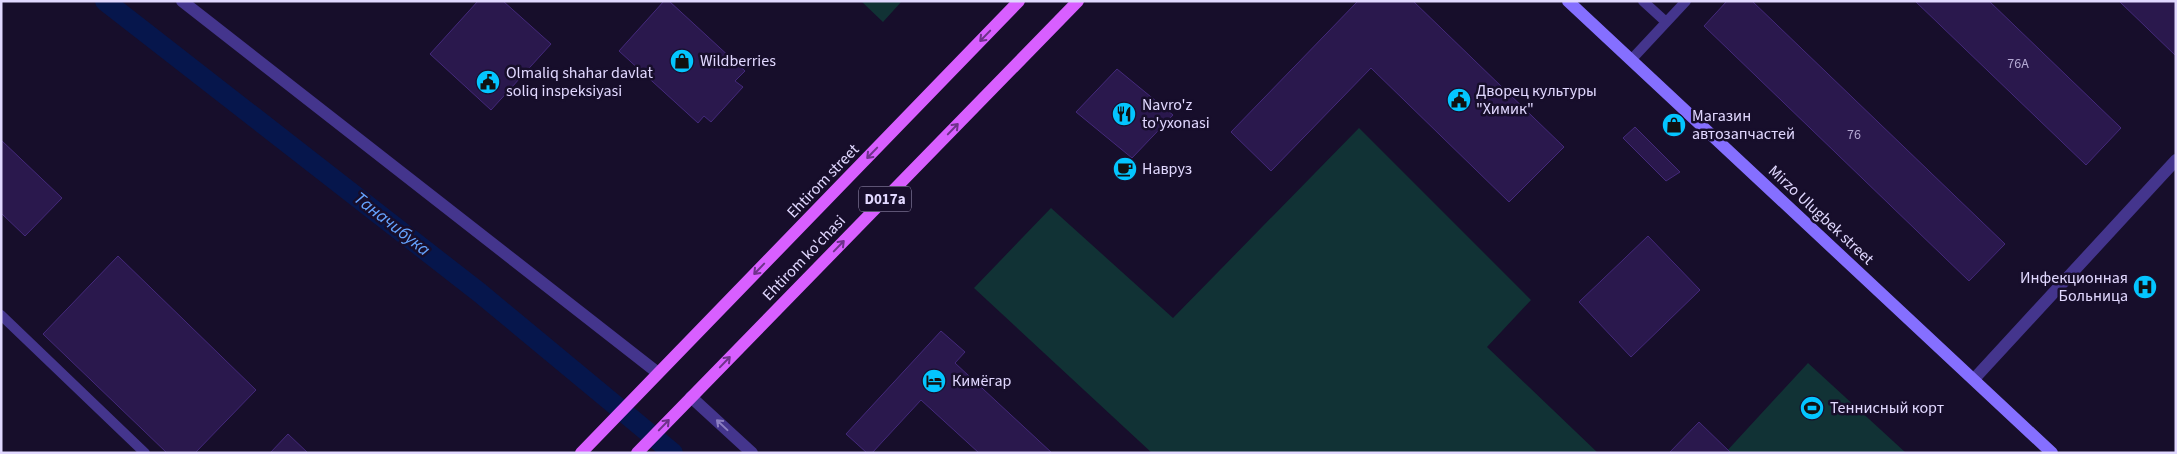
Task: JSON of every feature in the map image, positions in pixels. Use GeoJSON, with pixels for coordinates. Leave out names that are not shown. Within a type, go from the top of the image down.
{"type":"FeatureCollection","features":[{"type":"Feature","properties":{"kind":"main road","name":"Ehtirom street"},"geometry":{"type":"LineString","coordinates":[[654,378],[1020,1]]}},
{"type":"Feature","properties":{"kind":"main road","name":"Ehtirom ko'chasi"},"geometry":{"type":"LineString","coordinates":[[637,453],[1078,1]]}},
{"type":"Feature","properties":{"kind":"main road","name":"Mirzo Ulugbek street"},"geometry":{"type":"LineString","coordinates":[[1568,1],[2052,453]]}},
{"type":"Feature","properties":{"kind":"main road","name":"D017a"},"geometry":{"type":"LineString","coordinates":[[581,453],[654,378]]}},
{"type":"Feature","properties":{"kind":"street"},"geometry":{"type":"LineString","coordinates":[[182,1],[654,378]]}},
{"type":"Feature","properties":{"kind":"street"},"geometry":{"type":"LineString","coordinates":[[1974,379],[2176,160]]}},
{"type":"Feature","properties":{"kind":"street"},"geometry":{"type":"LineString","coordinates":[[691,397],[752,453]]}},
{"type":"Feature","properties":{"kind":"lane"},"geometry":{"type":"LineString","coordinates":[[1643,1],[1666,22]]}},
{"type":"Feature","properties":{"kind":"lane"},"geometry":{"type":"LineString","coordinates":[[1631,60],[1686,1]]}},
{"type":"Feature","properties":{"kind":"lane"},"geometry":{"type":"LineString","coordinates":[[1,315],[145,453]]}},
{"type":"Feature","properties":{"kind":"green space"},"geometry":{"type":"Polygon","coordinates":[[[861,1],[902,1],[883,22],[861,1]]]}},
{"type":"Feature","properties":{"kind":"green space"},"geometry":{"type":"Polygon","coordinates":[[[1359,128],[1531,300],[1487,347],[1598,453],[1152,453],[974,288],[1051,208],[1173,318],[1359,128]]]}},
{"type":"Feature","properties":{"kind":"green space","name":"Теннисный корт"},"geometry":{"type":"Polygon","coordinates":[[[1808,363],[1906,453],[1725,453],[1808,363]]]}},
{"type":"Feature","properties":{"kind":"building","name":"Olmaliq shahar davlat soliq inspeksiyasi"},"geometry":{"type":"Polygon","coordinates":[[[478,1],[503,1],[551,44],[491,110],[430,54],[478,1]]]}},
{"type":"Feature","properties":{"kind":"building","name":"Wildberries"},"geometry":{"type":"Polygon","coordinates":[[[664,1],[669,1],[745,71],[735,81],[743,87],[711,122],[704,116],[698,123],[619,51],[664,1]]]}},
{"type":"Feature","properties":{"kind":"building","name":"Дворец культуры \"Химик\""},"geometry":{"type":"Polygon","coordinates":[[[1358,1],[1413,1],[1564,147],[1509,202],[1371,68],[1271,171],[1231,132],[1358,1]]]}},
{"type":"Feature","properties":{"kind":"building"},"geometry":{"type":"Polygon","coordinates":[[[1727,1],[1752,1],[2005,244],[1969,281],[1704,26],[1727,1]]]}},
{"type":"Feature","properties":{"kind":"building"},"geometry":{"type":"Polygon","coordinates":[[[1915,1],[1989,1],[2121,128],[2086,165],[1915,1]]]}},
{"type":"Feature","properties":{"kind":"building"},"geometry":{"type":"Polygon","coordinates":[[[2119,1],[2176,1],[2176,56],[2119,1]]]}},
{"type":"Feature","properties":{"kind":"building","name":"Navro'z to'yxonasi"},"geometry":{"type":"Polygon","coordinates":[[[1117,69],[1173,115],[1132,158],[1076,112],[1117,69]]]}},
{"type":"Feature","properties":{"kind":"building"},"geometry":{"type":"Polygon","coordinates":[[[1635,127],[1680,172],[1666,181],[1623,138],[1635,127]]]}},
{"type":"Feature","properties":{"kind":"building"},"geometry":{"type":"Polygon","coordinates":[[[1,140],[62,198],[25,236],[1,213],[1,140]]]}},
{"type":"Feature","properties":{"kind":"building"},"geometry":{"type":"Polygon","coordinates":[[[1648,236],[1700,290],[1631,357],[1579,302],[1648,236]]]}},
{"type":"Feature","properties":{"kind":"building"},"geometry":{"type":"Polygon","coordinates":[[[118,256],[256,390],[195,453],[167,453],[43,334],[118,256]]]}},
{"type":"Feature","properties":{"kind":"building","name":"Кимёгар"},"geometry":{"type":"Polygon","coordinates":[[[941,331],[965,352],[955,363],[1052,453],[979,453],[921,400],[872,453],[867,453],[846,434],[941,331]]]}},
{"type":"Feature","properties":{"kind":"building"},"geometry":{"type":"Polygon","coordinates":[[[1699,422],[1731,453],[1669,453],[1699,422]]]}},
{"type":"Feature","properties":{"kind":"building"},"geometry":{"type":"Polygon","coordinates":[[[288,434],[308,453],[270,453],[288,434]]]}},
{"type":"Feature","properties":{"kind":"waterway","name":"Таначибука"},"geometry":{"type":"LineString","coordinates":[[105,1],[480,293],[673,453]]}},
{"type":"Feature","properties":{"kind":"place","name":"Wildberries"},"geometry":{"type":"Point","coordinates":[682,61]}},
{"type":"Feature","properties":{"kind":"place","name":"Olmaliq shahar davlat soliq inspeksiyasi"},"geometry":{"type":"Point","coordinates":[488,82]}},
{"type":"Feature","properties":{"kind":"place","name":"Дворец культуры \"Химик\""},"geometry":{"type":"Point","coordinates":[1459,100]}},
{"type":"Feature","properties":{"kind":"place","name":"Navro'z to'yxonasi"},"geometry":{"type":"Point","coordinates":[1124,114]}},
{"type":"Feature","properties":{"kind":"place","name":"Магазин автозапчастей"},"geometry":{"type":"Point","coordinates":[1674,125]}},
{"type":"Feature","properties":{"kind":"place","name":"Навруз"},"geometry":{"type":"Point","coordinates":[1125,169]}},
{"type":"Feature","properties":{"kind":"place","name":"Инфекционная Больница"},"geometry":{"type":"Point","coordinates":[2145,287]}},
{"type":"Feature","properties":{"kind":"place","name":"Кимёгар"},"geometry":{"type":"Point","coordinates":[934,381]}},
{"type":"Feature","properties":{"kind":"place","name":"Теннисный корт"},"geometry":{"type":"Point","coordinates":[1812,408]}}]}
